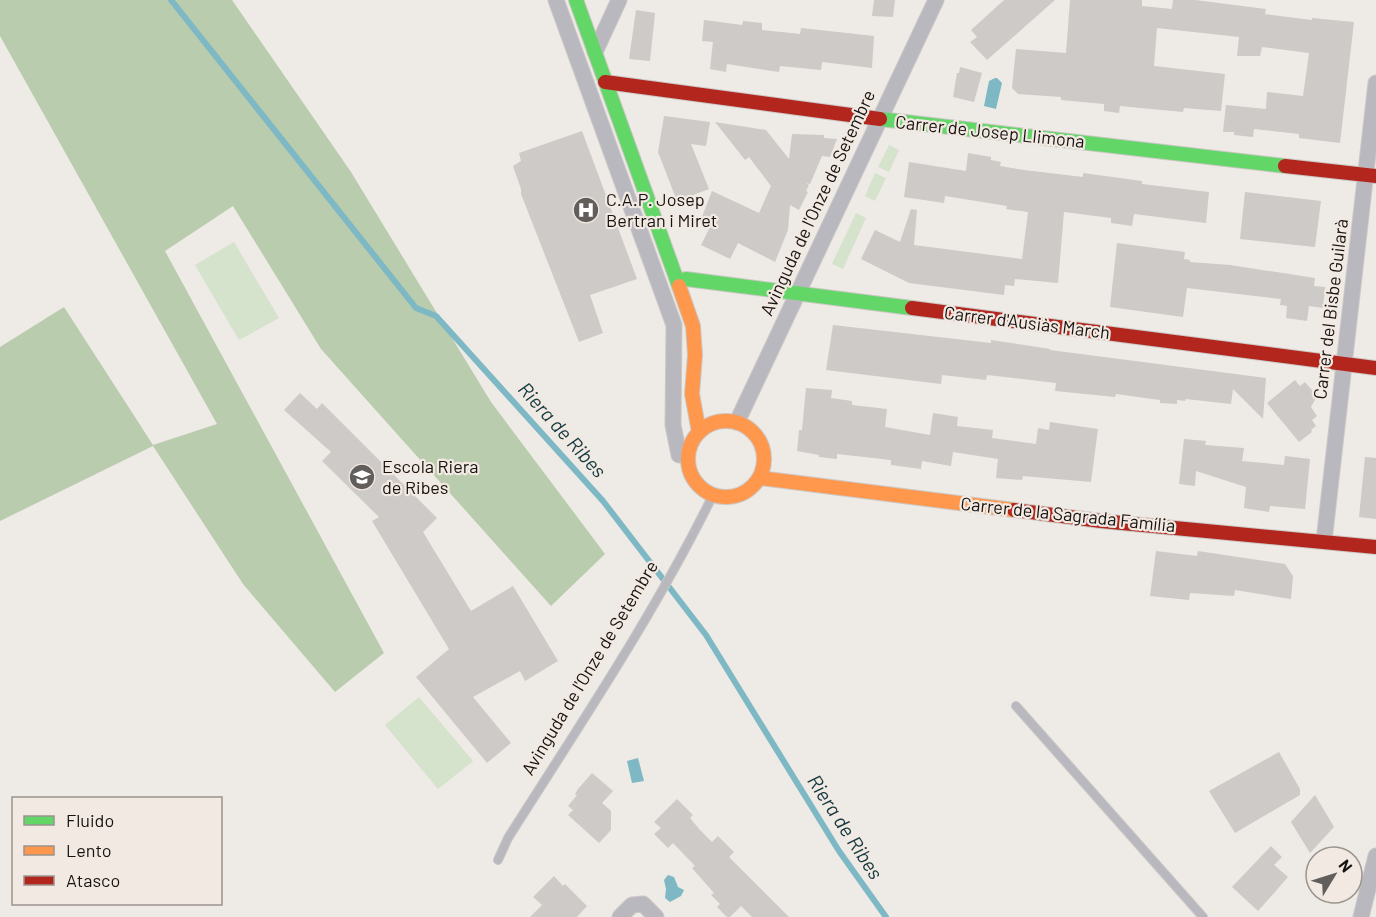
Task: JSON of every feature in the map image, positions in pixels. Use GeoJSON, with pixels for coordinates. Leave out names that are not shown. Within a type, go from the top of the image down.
{"type":"FeatureCollection","features":[{"type":"Feature","properties":{"kind":"street"},"geometry":{"type":"LineString","coordinates":[[556,0],[674,325],[673,425],[679,455]]}},
{"type":"Feature","properties":{"kind":"street"},"geometry":{"type":"LineString","coordinates":[[576,0],[693,326],[696,355],[692,394],[699,432]]}},
{"type":"Feature","properties":{"kind":"street"},"geometry":{"type":"LineString","coordinates":[[595,52],[619,0]]}},
{"type":"Feature","properties":{"kind":"street","name":"Avinguda de l'Onze de Setembre"},"geometry":{"type":"LineString","coordinates":[[737,422],[936,0]]}},
{"type":"Feature","properties":{"kind":"street","name":"Carrer de Josep Llimona"},"geometry":{"type":"LineString","coordinates":[[605,82],[879,119],[1371,175]]}},
{"type":"Feature","properties":{"kind":"street","name":"Carrer del Bisbe Guilarà"},"geometry":{"type":"LineString","coordinates":[[1324,541],[1371,175],[1376,83]]}},
{"type":"Feature","properties":{"kind":"street","name":"Carrer d'Ausiàs March"},"geometry":{"type":"LineString","coordinates":[[678,282],[687,279],[1376,368]]}},
{"type":"Feature","properties":{"kind":"street"},"geometry":{"type":"LineString","coordinates":[[737,422],[748,428],[759,440],[763,450],[764,466],[760,478],[740,495],[723,497],[713,495],[702,488],[690,472],[688,458],[690,445],[699,432],[714,423],[737,422]]}},
{"type":"Feature","properties":{"kind":"street","name":"Carrer de la Sagrada Família"},"geometry":{"type":"LineString","coordinates":[[760,478],[1101,521],[1376,547]]}},
{"type":"Feature","properties":{"kind":"street"},"geometry":{"type":"LineString","coordinates":[[1361,917],[1376,856]]}},
{"type":"Feature","properties":{"kind":"street"},"geometry":{"type":"LineString","coordinates":[[620,917],[632,905],[643,904],[656,917]]}},
{"type":"Feature","properties":{"kind":"lane","name":"Avinguda de l'Onze de Setembre"},"geometry":{"type":"LineString","coordinates":[[498,860],[508,838],[610,678],[693,536],[713,495]]}},
{"type":"Feature","properties":{"kind":"lane"},"geometry":{"type":"LineString","coordinates":[[1016,706],[1203,917]]}},
{"type":"Feature","properties":{"kind":"green space"},"geometry":{"type":"Polygon","coordinates":[[[0,0],[232,0],[351,172],[491,402],[605,554],[551,606],[321,349],[233,206],[165,251],[384,653],[335,692],[243,584],[153,446],[0,521],[0,347],[64,307],[153,445],[217,424],[0,36],[0,0]]]}},
{"type":"Feature","properties":{"kind":"green space"},"geometry":{"type":"Polygon","coordinates":[[[889,145],[899,150],[889,172],[878,167],[889,145]]]}},
{"type":"Feature","properties":{"kind":"green space"},"geometry":{"type":"Polygon","coordinates":[[[875,173],[886,178],[875,201],[865,196],[875,173]]]}},
{"type":"Feature","properties":{"kind":"green space"},"geometry":{"type":"Polygon","coordinates":[[[856,213],[866,218],[843,269],[832,264],[856,213]]]}},
{"type":"Feature","properties":{"kind":"green space"},"geometry":{"type":"Polygon","coordinates":[[[234,242],[279,318],[239,340],[195,265],[234,242]]]}},
{"type":"Feature","properties":{"kind":"green space"},"geometry":{"type":"Polygon","coordinates":[[[419,697],[473,761],[438,789],[385,725],[419,697]]]}},
{"type":"Feature","properties":{"kind":"water"},"geometry":{"type":"Polygon","coordinates":[[[995,78],[1002,83],[996,109],[984,106],[989,81],[995,78]]]}},
{"type":"Feature","properties":{"kind":"water"},"geometry":{"type":"Polygon","coordinates":[[[638,758],[644,781],[632,783],[627,761],[638,758]]]}},
{"type":"Feature","properties":{"kind":"water"},"geometry":{"type":"Polygon","coordinates":[[[668,875],[674,877],[678,887],[684,890],[681,896],[670,902],[665,898],[664,880],[668,875]]]}},
{"type":"Feature","properties":{"kind":"building"},"geometry":{"type":"Polygon","coordinates":[[[874,0],[895,0],[893,17],[872,16],[874,0]]]}},
{"type":"Feature","properties":{"kind":"building"},"geometry":{"type":"Polygon","coordinates":[[[1004,0],[1055,0],[987,60],[970,42],[977,37],[971,30],[1004,0]]]}},
{"type":"Feature","properties":{"kind":"building"},"geometry":{"type":"Polygon","coordinates":[[[1070,0],[1142,0],[1142,6],[1172,9],[1173,0],[1195,0],[1266,9],[1265,14],[1354,22],[1340,143],[1299,138],[1299,134],[1254,129],[1253,137],[1234,135],[1234,132],[1223,132],[1226,105],[1266,109],[1267,92],[1303,96],[1309,53],[1262,47],[1260,56],[1237,56],[1239,37],[1157,28],[1154,66],[1225,74],[1221,111],[1184,108],[1183,112],[1120,106],[1119,113],[1104,111],[1104,104],[1061,100],[1061,97],[1018,94],[1012,88],[1016,49],[1066,53],[1070,0]]]}},
{"type":"Feature","properties":{"kind":"building"},"geometry":{"type":"Polygon","coordinates":[[[636,10],[655,13],[650,61],[629,59],[636,10]]]}},
{"type":"Feature","properties":{"kind":"building"},"geometry":{"type":"Polygon","coordinates":[[[704,20],[742,25],[743,21],[762,23],[762,30],[800,34],[801,28],[874,36],[872,68],[822,62],[821,70],[780,66],[779,72],[727,64],[726,72],[710,69],[713,42],[702,41],[704,20]]]}},
{"type":"Feature","properties":{"kind":"building"},"geometry":{"type":"Polygon","coordinates":[[[960,67],[982,73],[974,102],[953,97],[960,67]]]}},
{"type":"Feature","properties":{"kind":"building"},"geometry":{"type":"Polygon","coordinates":[[[664,116],[710,122],[706,146],[691,144],[709,189],[677,201],[658,152],[664,116]]]}},
{"type":"Feature","properties":{"kind":"building"},"geometry":{"type":"Polygon","coordinates":[[[715,122],[766,130],[789,159],[792,134],[824,135],[824,138],[837,139],[830,157],[822,156],[810,184],[806,183],[809,185],[806,191],[808,192],[799,210],[790,205],[788,230],[775,262],[738,243],[730,259],[701,245],[710,227],[700,222],[712,191],[759,213],[771,186],[749,157],[745,160],[715,122]]]}},
{"type":"Feature","properties":{"kind":"building"},"geometry":{"type":"Polygon","coordinates":[[[582,131],[637,279],[590,295],[603,333],[579,342],[521,194],[513,166],[521,161],[519,153],[582,131]]]}},
{"type":"Feature","properties":{"kind":"building"},"geometry":{"type":"Polygon","coordinates":[[[968,153],[991,157],[991,160],[1001,162],[1000,166],[1024,170],[1083,177],[1083,173],[1142,181],[1142,184],[1209,192],[1206,223],[1134,214],[1132,226],[1111,223],[1111,218],[1064,212],[1058,283],[1015,279],[1014,286],[1005,285],[1004,295],[909,283],[861,259],[875,230],[900,242],[911,209],[917,210],[914,245],[1022,259],[1028,212],[1006,209],[1007,206],[945,196],[944,203],[904,197],[909,162],[966,171],[968,153]]]}},
{"type":"Feature","properties":{"kind":"building"},"geometry":{"type":"Polygon","coordinates":[[[1245,192],[1321,201],[1315,247],[1240,239],[1245,192]]]}},
{"type":"Feature","properties":{"kind":"building"},"geometry":{"type":"Polygon","coordinates":[[[1117,243],[1185,252],[1184,259],[1190,262],[1230,265],[1315,278],[1314,286],[1325,287],[1323,308],[1309,306],[1307,321],[1286,318],[1287,306],[1280,305],[1281,299],[1187,288],[1183,317],[1110,307],[1117,243]]]}},
{"type":"Feature","properties":{"kind":"building"},"geometry":{"type":"Polygon","coordinates":[[[833,325],[991,343],[991,340],[1050,350],[1266,378],[1263,419],[1233,389],[1231,404],[1186,399],[1185,401],[1177,400],[1177,404],[1116,394],[1115,397],[1055,391],[1056,383],[987,375],[986,380],[942,375],[941,384],[826,370],[833,325]]]}},
{"type":"Feature","properties":{"kind":"building"},"geometry":{"type":"Polygon","coordinates":[[[1295,380],[1300,386],[1305,382],[1317,396],[1311,407],[1317,416],[1312,420],[1316,426],[1299,442],[1267,403],[1295,380]]]}},
{"type":"Feature","properties":{"kind":"building"},"geometry":{"type":"Polygon","coordinates":[[[806,388],[832,390],[831,398],[852,401],[852,405],[887,409],[885,427],[930,435],[933,413],[958,417],[957,426],[993,430],[992,438],[1036,444],[1038,428],[1049,430],[1050,422],[1098,429],[1091,482],[1023,476],[1022,480],[996,478],[998,459],[953,452],[951,466],[922,461],[921,469],[891,465],[891,460],[837,454],[837,459],[797,451],[799,430],[802,430],[806,388]]]}},
{"type":"Feature","properties":{"kind":"building"},"geometry":{"type":"Polygon","coordinates":[[[300,393],[317,409],[322,403],[437,518],[423,532],[471,611],[513,586],[558,661],[525,681],[520,671],[473,697],[511,743],[487,763],[416,677],[449,649],[372,521],[379,517],[322,461],[331,452],[284,410],[300,393]]]}},
{"type":"Feature","properties":{"kind":"building"},"geometry":{"type":"Polygon","coordinates":[[[1184,439],[1206,441],[1205,445],[1244,448],[1242,461],[1284,465],[1285,456],[1310,459],[1305,509],[1270,506],[1269,512],[1244,508],[1246,487],[1196,471],[1195,486],[1179,484],[1184,439]]]}},
{"type":"Feature","properties":{"kind":"building"},"geometry":{"type":"Polygon","coordinates":[[[1365,457],[1376,458],[1376,519],[1359,517],[1365,457]]]}},
{"type":"Feature","properties":{"kind":"building"},"geometry":{"type":"Polygon","coordinates":[[[1156,551],[1197,556],[1198,551],[1285,564],[1293,576],[1291,599],[1235,590],[1234,596],[1190,593],[1189,600],[1150,596],[1156,551]]]}},
{"type":"Feature","properties":{"kind":"building"},"geometry":{"type":"Polygon","coordinates":[[[1279,752],[1300,789],[1300,795],[1235,833],[1209,791],[1279,752]]]}},
{"type":"Feature","properties":{"kind":"building"},"geometry":{"type":"Polygon","coordinates":[[[592,773],[613,791],[602,803],[611,811],[611,830],[599,843],[568,815],[573,810],[568,806],[577,795],[575,794],[578,789],[592,773]]]}},
{"type":"Feature","properties":{"kind":"building"},"geometry":{"type":"Polygon","coordinates":[[[1315,795],[1334,827],[1317,845],[1305,845],[1291,822],[1315,795]]]}},
{"type":"Feature","properties":{"kind":"building"},"geometry":{"type":"Polygon","coordinates":[[[677,799],[693,815],[690,818],[712,842],[718,836],[734,852],[729,857],[789,917],[752,917],[741,906],[730,917],[727,917],[717,907],[720,904],[711,895],[714,893],[692,868],[695,866],[673,843],[668,848],[654,834],[661,828],[654,822],[677,799]]]}},
{"type":"Feature","properties":{"kind":"building"},"geometry":{"type":"Polygon","coordinates":[[[1271,846],[1282,857],[1274,865],[1288,877],[1258,911],[1232,887],[1271,846]]]}},
{"type":"Feature","properties":{"kind":"building"},"geometry":{"type":"Polygon","coordinates":[[[554,876],[587,906],[577,917],[530,917],[542,905],[533,897],[554,876]]]}},
{"type":"Feature","properties":{"kind":"waterway","name":"Riera de Ribes"},"geometry":{"type":"LineString","coordinates":[[171,0],[416,308],[436,316],[603,501],[706,635],[839,851],[886,917]]}},
{"type":"Feature","properties":{"kind":"traffic: fast"},"geometry":{"type":"LineString","coordinates":[[576,0],[679,286]]}},
{"type":"Feature","properties":{"kind":"traffic: fast"},"geometry":{"type":"LineString","coordinates":[[880,119],[1285,166]]}},
{"type":"Feature","properties":{"kind":"traffic: fast"},"geometry":{"type":"LineString","coordinates":[[678,281],[686,279],[912,308]]}},
{"type":"Feature","properties":{"kind":"traffic: slow"},"geometry":{"type":"LineString","coordinates":[[679,286],[693,326],[695,355],[692,394],[699,432]]}},
{"type":"Feature","properties":{"kind":"traffic: slow"},"geometry":{"type":"LineString","coordinates":[[726,421],[740,424],[753,432],[761,445],[764,459],[761,473],[753,486],[740,494],[726,497],[712,494],[699,486],[691,473],[688,459],[691,445],[699,432],[712,424],[726,421]]}},
{"type":"Feature","properties":{"kind":"traffic: slow"},"geometry":{"type":"LineString","coordinates":[[760,478],[1014,510]]}},
{"type":"Feature","properties":{"kind":"traffic: jam"},"geometry":{"type":"LineString","coordinates":[[605,82],[880,119]]}},
{"type":"Feature","properties":{"kind":"traffic: jam"},"geometry":{"type":"LineString","coordinates":[[1285,166],[1376,176]]}},
{"type":"Feature","properties":{"kind":"traffic: jam"},"geometry":{"type":"LineString","coordinates":[[912,308],[1376,368]]}},
{"type":"Feature","properties":{"kind":"traffic: jam"},"geometry":{"type":"LineString","coordinates":[[1014,510],[1101,521],[1376,547]]}},
{"type":"Feature","properties":{"kind":"place","name":"C.A.P. Josep Bertran i Miret"},"geometry":{"type":"Point","coordinates":[586,210]}},
{"type":"Feature","properties":{"kind":"place","name":"Escola Riera de Ribes"},"geometry":{"type":"Point","coordinates":[362,477]}}]}
